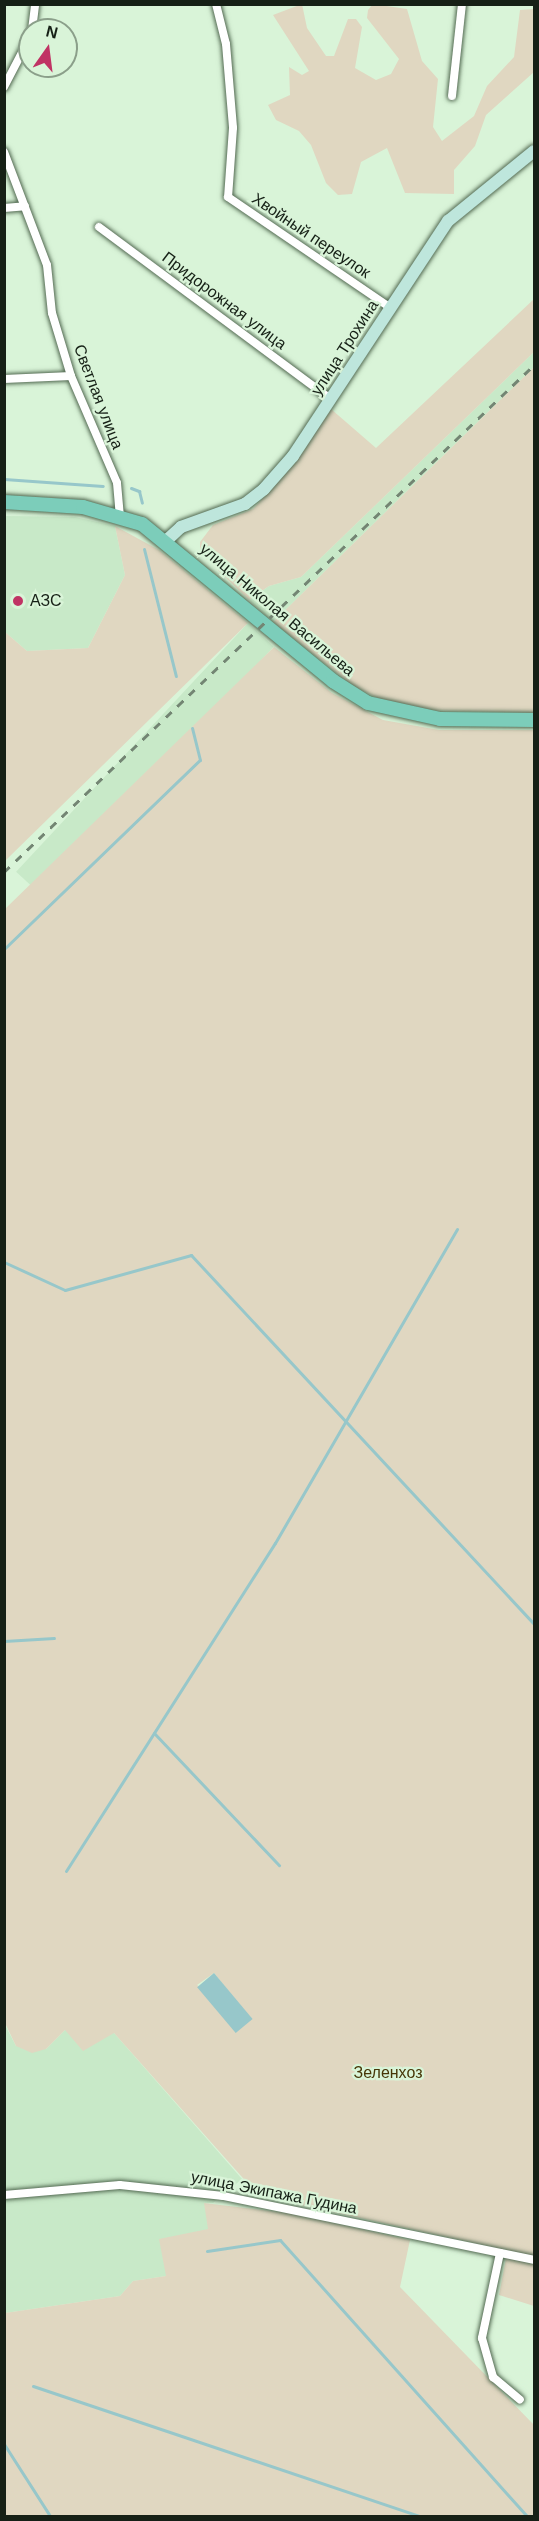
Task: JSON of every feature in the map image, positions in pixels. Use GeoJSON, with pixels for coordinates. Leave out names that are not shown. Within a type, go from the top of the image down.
{"type":"FeatureCollection","features":[{"type":"Feature","properties":{"kind":"main road","name":"улица Николая Васильева"},"geometry":{"type":"LineString","coordinates":[[4,502],[83,507],[120,516],[167,540],[333,681],[368,703],[440,719],[534,720]]}},
{"type":"Feature","properties":{"kind":"street","name":"Хвойный переулок"},"geometry":{"type":"LineString","coordinates":[[216,4],[226,44],[233,128],[228,197],[391,308]]}},
{"type":"Feature","properties":{"kind":"street"},"geometry":{"type":"LineString","coordinates":[[452,96],[462,4]]}},
{"type":"Feature","properties":{"kind":"street"},"geometry":{"type":"LineString","coordinates":[[4,87],[18,60]]}},
{"type":"Feature","properties":{"kind":"street","name":"Светлая улица"},"geometry":{"type":"LineString","coordinates":[[4,152],[47,265],[52,313],[71,376],[117,483],[120,516]]}},
{"type":"Feature","properties":{"kind":"street","name":"улица Трохина"},"geometry":{"type":"LineString","coordinates":[[167,540],[198,518],[253,500],[293,456],[448,221],[534,152]]}},
{"type":"Feature","properties":{"kind":"street"},"geometry":{"type":"LineString","coordinates":[[4,208],[25,206]]}},
{"type":"Feature","properties":{"kind":"street","name":"Придорожная улица"},"geometry":{"type":"LineString","coordinates":[[99,227],[331,399]]}},
{"type":"Feature","properties":{"kind":"street"},"geometry":{"type":"LineString","coordinates":[[4,379],[71,376]]}},
{"type":"Feature","properties":{"kind":"street","name":"улица Экипажа Гудина"},"geometry":{"type":"LineString","coordinates":[[4,2195],[85,2186],[160,2188],[534,2260]]}},
{"type":"Feature","properties":{"kind":"street"},"geometry":{"type":"LineString","coordinates":[[500,2253],[482,2338],[494,2377],[520,2400]]}},
{"type":"Feature","properties":{"kind":"shaded area"},"geometry":{"type":"Polygon","coordinates":[[[534,352],[534,367],[273,622],[249,600],[269,586],[301,577],[534,352]]]}},
{"type":"Feature","properties":{"kind":"shaded area"},"geometry":{"type":"Polygon","coordinates":[[[5,516],[75,517],[115,526],[125,575],[88,648],[27,651],[5,632],[5,516]]]}},
{"type":"Feature","properties":{"kind":"shaded area"},"geometry":{"type":"Polygon","coordinates":[[[248,623],[274,647],[42,896],[16,872],[248,623]]]}},
{"type":"Feature","properties":{"kind":"shaded area"},"geometry":{"type":"Polygon","coordinates":[[[4,2023],[16,2046],[46,2049],[65,2030],[114,2033],[242,2179],[213,2203],[205,2203],[209,2229],[166,2276],[133,2281],[120,2296],[5,2313],[4,2023]]]}},
{"type":"Feature","properties":{"kind":"green space"},"geometry":{"type":"Polygon","coordinates":[[[302,4],[307,28],[326,56],[334,56],[348,19],[356,19],[362,27],[355,68],[376,80],[391,74],[399,59],[367,18],[368,10],[373,4],[407,9],[422,61],[438,79],[433,127],[442,141],[474,116],[487,86],[514,57],[520,10],[534,9],[534,72],[486,115],[475,146],[454,170],[454,194],[405,193],[387,148],[361,162],[352,194],[338,195],[326,183],[311,145],[299,131],[276,120],[268,105],[290,95],[289,67],[302,75],[309,71],[273,15],[302,4]]]}},
{"type":"Feature","properties":{"kind":"green space"},"geometry":{"type":"Polygon","coordinates":[[[534,299],[534,352],[301,577],[269,586],[249,600],[200,553],[200,542],[213,525],[253,509],[294,464],[331,409],[376,448],[534,299]]]}},
{"type":"Feature","properties":{"kind":"green space"},"geometry":{"type":"Polygon","coordinates":[[[534,367],[534,713],[428,710],[380,699],[353,686],[273,622],[534,367]]]}},
{"type":"Feature","properties":{"kind":"green space"},"geometry":{"type":"Polygon","coordinates":[[[115,526],[159,550],[248,623],[5,861],[5,632],[27,651],[88,648],[125,575],[115,526]]]}},
{"type":"Feature","properties":{"kind":"green space","name":"Зеленхоз"},"geometry":{"type":"Polygon","coordinates":[[[274,647],[332,693],[383,720],[439,730],[534,730],[534,2256],[259,2196],[114,2033],[83,2051],[65,2030],[46,2049],[32,2053],[16,2046],[5,2023],[5,909],[274,647]],[[214,1973],[197,1985],[251,2019],[214,1973]]]}},
{"type":"Feature","properties":{"kind":"green space"},"geometry":{"type":"Polygon","coordinates":[[[204,2203],[288,2213],[410,2240],[400,2287],[534,2425],[534,2516],[5,2516],[5,2313],[120,2296],[133,2281],[166,2276],[159,2239],[208,2229],[204,2203]]]}},
{"type":"Feature","properties":{"kind":"green space"},"geometry":{"type":"Polygon","coordinates":[[[506,2258],[534,2264],[534,2306],[499,2295],[506,2258]]]}},
{"type":"Feature","properties":{"kind":"water"},"geometry":{"type":"Polygon","coordinates":[[[214,1973],[253,2019],[236,2033],[197,1987],[214,1973]]]}},
{"type":"Feature","properties":{"kind":"waterway"},"geometry":{"type":"LineString","coordinates":[[4,479],[103,486]]}},
{"type":"Feature","properties":{"kind":"waterway"},"geometry":{"type":"LineString","coordinates":[[131,488],[139,491],[142,503]]}},
{"type":"Feature","properties":{"kind":"waterway"},"geometry":{"type":"LineString","coordinates":[[144,549],[176,676]]}},
{"type":"Feature","properties":{"kind":"waterway"},"geometry":{"type":"LineString","coordinates":[[4,949],[200,760],[192,728]]}},
{"type":"Feature","properties":{"kind":"waterway"},"geometry":{"type":"LineString","coordinates":[[66,1871],[275,1543],[457,1229]]}},
{"type":"Feature","properties":{"kind":"waterway"},"geometry":{"type":"LineString","coordinates":[[4,1262],[65,1290],[191,1255],[534,1624]]}},
{"type":"Feature","properties":{"kind":"waterway"},"geometry":{"type":"LineString","coordinates":[[4,1641],[54,1638]]}},
{"type":"Feature","properties":{"kind":"waterway"},"geometry":{"type":"LineString","coordinates":[[154,1733],[279,1865]]}},
{"type":"Feature","properties":{"kind":"waterway"},"geometry":{"type":"LineString","coordinates":[[207,2251],[280,2240],[527,2516]]}},
{"type":"Feature","properties":{"kind":"waterway"},"geometry":{"type":"LineString","coordinates":[[33,2386],[420,2516]]}},
{"type":"Feature","properties":{"kind":"waterway"},"geometry":{"type":"LineString","coordinates":[[4,2444],[50,2516]]}},
{"type":"Feature","properties":{"kind":"railway"},"geometry":{"type":"LineString","coordinates":[[4,872],[534,365]]}},
{"type":"Feature","properties":{"kind":"place","name":"АЗС"},"geometry":{"type":"Point","coordinates":[18,601]}}]}
